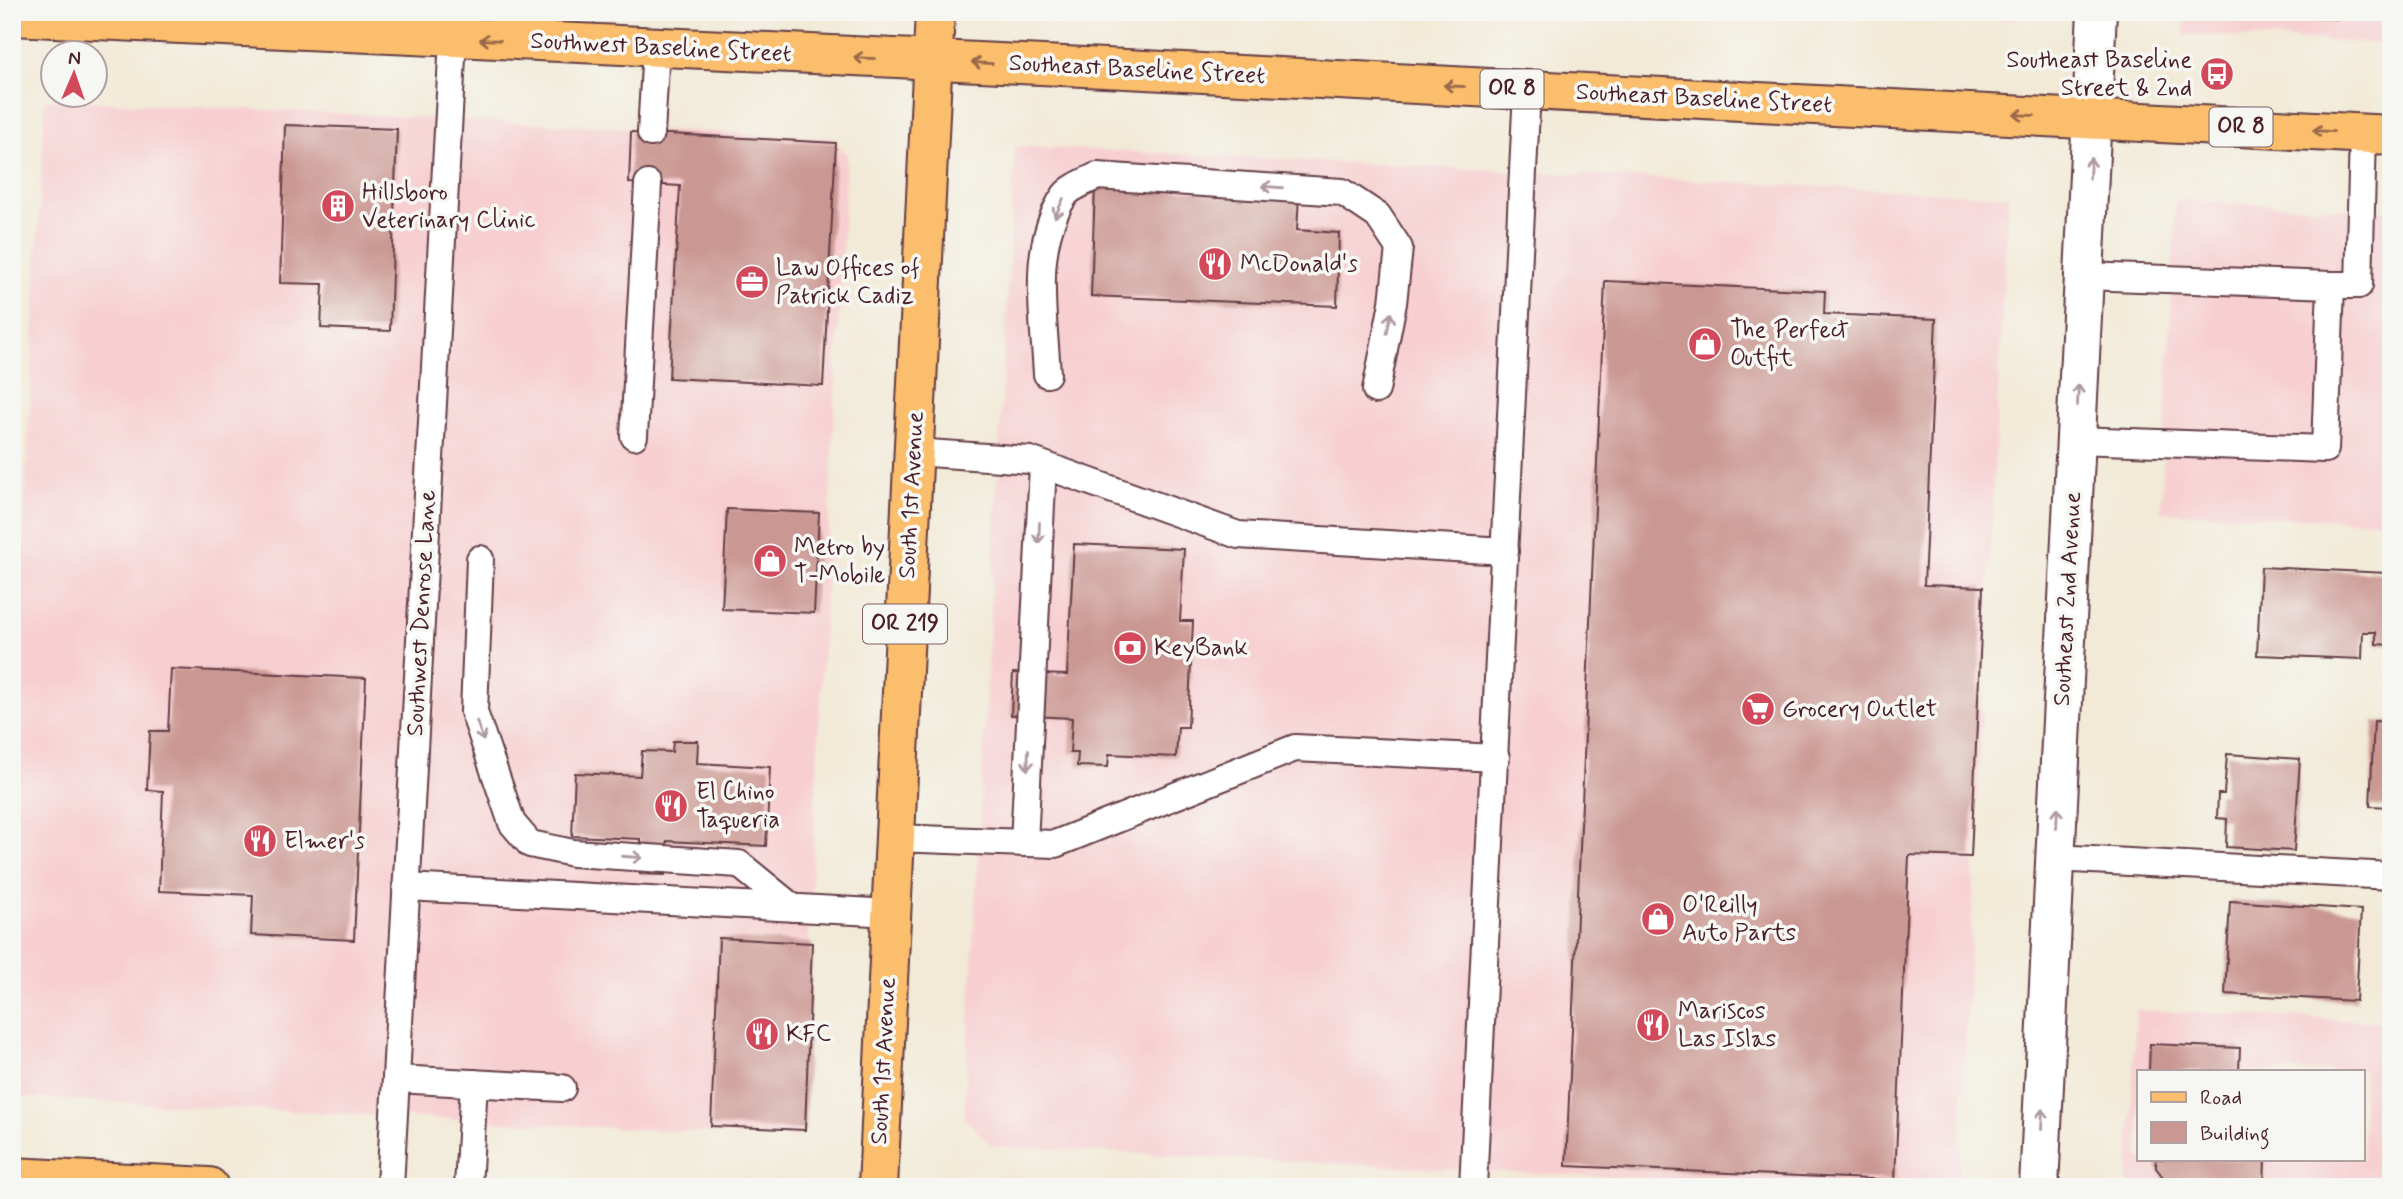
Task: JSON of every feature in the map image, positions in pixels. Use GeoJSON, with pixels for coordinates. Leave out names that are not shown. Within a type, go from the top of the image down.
{"type":"FeatureCollection","features":[{"type":"Feature","properties":{"kind":"main road","name":"South 1st Avenue"},"geometry":{"type":"LineString","coordinates":[[878,1187],[935,12]]}},
{"type":"Feature","properties":{"kind":"main road","name":"Southwest Baseline Street"},"geometry":{"type":"LineString","coordinates":[[12,16],[932,61]]}},
{"type":"Feature","properties":{"kind":"main road","name":"Southeast Baseline Street"},"geometry":{"type":"LineString","coordinates":[[932,61],[2377,134]]}},
{"type":"Feature","properties":{"kind":"main road"},"geometry":{"type":"LineString","coordinates":[[12,1177],[209,1187]]}},
{"type":"Feature","properties":{"kind":"street","name":"Southeast 2nd Avenue"},"geometry":{"type":"LineString","coordinates":[[2039,1187],[2097,12]]}},
{"type":"Feature","properties":{"kind":"lane","name":"Southwest Denrose Lane"},"geometry":{"type":"LineString","coordinates":[[390,1187],[453,38]]}},
{"type":"Feature","properties":{"kind":"lane"},"geometry":{"type":"LineString","coordinates":[[651,132],[656,48]]}},
{"type":"Feature","properties":{"kind":"lane"},"geometry":{"type":"LineString","coordinates":[[1473,1187],[1527,90]]}},
{"type":"Feature","properties":{"kind":"lane"},"geometry":{"type":"LineString","coordinates":[[2084,276],[2359,285],[2377,134]]}},
{"type":"Feature","properties":{"kind":"lane"},"geometry":{"type":"LineString","coordinates":[[1047,374],[1042,286],[1045,237],[1066,193],[1097,176],[1342,192],[1378,216],[1399,248],[1393,303],[1376,390]]}},
{"type":"Feature","properties":{"kind":"lane"},"geometry":{"type":"LineString","coordinates":[[634,436],[648,184]]}},
{"type":"Feature","properties":{"kind":"lane"},"geometry":{"type":"LineString","coordinates":[[2076,440],[2325,449],[2331,285]]}},
{"type":"Feature","properties":{"kind":"lane"},"geometry":{"type":"LineString","coordinates":[[914,452],[1030,460],[1238,535],[1505,551]]}},
{"type":"Feature","properties":{"kind":"lane"},"geometry":{"type":"LineString","coordinates":[[1024,843],[1043,465]]}},
{"type":"Feature","properties":{"kind":"lane"},"geometry":{"type":"LineString","coordinates":[[480,559],[474,712],[512,823],[530,844],[573,853],[739,864],[793,908]]}},
{"type":"Feature","properties":{"kind":"lane"},"geometry":{"type":"LineString","coordinates":[[895,838],[1055,844],[1295,748],[1496,758]]}},
{"type":"Feature","properties":{"kind":"lane"},"geometry":{"type":"LineString","coordinates":[[2055,858],[2391,877]]}},
{"type":"Feature","properties":{"kind":"lane"},"geometry":{"type":"LineString","coordinates":[[406,887],[892,913]]}},
{"type":"Feature","properties":{"kind":"lane"},"geometry":{"type":"LineString","coordinates":[[396,1079],[562,1088]]}},
{"type":"Feature","properties":{"kind":"lane"},"geometry":{"type":"LineString","coordinates":[[468,1187],[474,1083]]}},
{"type":"Feature","properties":{"kind":"shaded area"},"geometry":{"type":"Polygon","coordinates":[[[1866,12],[2016,12],[2016,20],[1866,12]]]}},
{"type":"Feature","properties":{"kind":"shaded area"},"geometry":{"type":"Polygon","coordinates":[[[2185,12],[2391,12],[2391,44],[2184,34],[2185,12]]]}},
{"type":"Feature","properties":{"kind":"shaded area"},"geometry":{"type":"Polygon","coordinates":[[[108,102],[831,138],[847,154],[799,1137],[12,1097],[12,757],[45,108],[108,108],[108,102]]]}},
{"type":"Feature","properties":{"kind":"shaded area"},"geometry":{"type":"Polygon","coordinates":[[[1015,146],[2008,196],[1958,1187],[1801,1187],[991,1146],[964,1118],[1015,146]]]}},
{"type":"Feature","properties":{"kind":"shaded area"},"geometry":{"type":"Polygon","coordinates":[[[2176,200],[2391,211],[2391,522],[2161,512],[2176,200]]]}},
{"type":"Feature","properties":{"kind":"shaded area"},"geometry":{"type":"Polygon","coordinates":[[[2136,1010],[2387,1022],[2380,1187],[2128,1187],[2136,1010]]]}},
{"type":"Feature","properties":{"kind":"building"},"geometry":{"type":"Polygon","coordinates":[[[2255,12],[2336,12],[2336,19],[2255,12]]]}},
{"type":"Feature","properties":{"kind":"building","name":"Hillsboro Veterinary Clinic"},"geometry":{"type":"Polygon","coordinates":[[[285,125],[397,129],[390,331],[321,328],[323,284],[280,283],[285,125]]]}},
{"type":"Feature","properties":{"kind":"building","name":"Law Offices of Patrick Cadiz"},"geometry":{"type":"Polygon","coordinates":[[[631,132],[836,143],[823,386],[669,378],[680,186],[629,183],[631,132]]]}},
{"type":"Feature","properties":{"kind":"building","name":"McDonald's"},"geometry":{"type":"Polygon","coordinates":[[[1095,186],[1299,196],[1297,230],[1339,233],[1337,306],[1091,296],[1095,186]]]}},
{"type":"Feature","properties":{"kind":"building"},"geometry":{"type":"Polygon","coordinates":[[[1605,281],[1825,291],[1824,314],[1936,319],[1924,585],[1983,587],[1971,857],[1909,855],[1895,1180],[1566,1166],[1605,281]]]}},
{"type":"Feature","properties":{"kind":"building","name":"Metro by T-Mobile"},"geometry":{"type":"Polygon","coordinates":[[[727,509],[819,513],[814,613],[722,609],[727,509]]]}},
{"type":"Feature","properties":{"kind":"building","name":"KeyBank"},"geometry":{"type":"Polygon","coordinates":[[[1074,544],[1184,549],[1180,621],[1193,621],[1188,727],[1178,727],[1176,757],[1109,754],[1108,767],[1077,766],[1078,753],[1070,753],[1072,718],[1011,715],[1013,673],[1067,675],[1074,544]]]}},
{"type":"Feature","properties":{"kind":"building"},"geometry":{"type":"Polygon","coordinates":[[[2261,567],[2387,573],[2387,583],[2391,583],[2391,645],[2376,644],[2376,632],[2363,632],[2362,659],[2257,655],[2261,567]]]}},
{"type":"Feature","properties":{"kind":"building","name":"Elmer's"},"geometry":{"type":"Polygon","coordinates":[[[171,669],[366,678],[354,940],[251,935],[253,895],[159,891],[163,791],[147,790],[150,731],[168,731],[171,669]]]}},
{"type":"Feature","properties":{"kind":"building"},"geometry":{"type":"Polygon","coordinates":[[[2374,721],[2391,722],[2391,807],[2370,806],[2374,721]]]}},
{"type":"Feature","properties":{"kind":"building","name":"El Chino Taqueria"},"geometry":{"type":"Polygon","coordinates":[[[673,741],[698,741],[697,763],[770,767],[766,846],[667,841],[665,875],[640,874],[641,839],[572,836],[575,773],[640,776],[642,751],[672,752],[673,741]]]}},
{"type":"Feature","properties":{"kind":"building"},"geometry":{"type":"Polygon","coordinates":[[[2227,754],[2300,759],[2294,851],[2226,847],[2227,819],[2217,818],[2218,794],[2224,794],[2227,754]]]}},
{"type":"Feature","properties":{"kind":"building"},"geometry":{"type":"Polygon","coordinates":[[[2230,901],[2361,910],[2356,1001],[2225,994],[2230,901]]]}},
{"type":"Feature","properties":{"kind":"building","name":"KFC"},"geometry":{"type":"Polygon","coordinates":[[[719,938],[812,943],[805,1130],[711,1126],[719,938]]]}},
{"type":"Feature","properties":{"kind":"building"},"geometry":{"type":"Polygon","coordinates":[[[2150,1044],[2240,1048],[2239,1070],[2149,1070],[2150,1044]]]}},
{"type":"Feature","properties":{"kind":"building"},"geometry":{"type":"Polygon","coordinates":[[[2156,1160],[2265,1160],[2264,1187],[2163,1187],[2163,1177],[2156,1168],[2156,1160]]]}},
{"type":"Feature","properties":{"kind":"place","name":"Southeast Baseline Street & 2nd"},"geometry":{"type":"Point","coordinates":[2217,74]}},
{"type":"Feature","properties":{"kind":"place","name":"Hillsboro Veterinary Clinic"},"geometry":{"type":"Point","coordinates":[338,206]}},
{"type":"Feature","properties":{"kind":"place","name":"McDonald's"},"geometry":{"type":"Point","coordinates":[1215,264]}},
{"type":"Feature","properties":{"kind":"place","name":"Law Offices of Patrick Cadiz"},"geometry":{"type":"Point","coordinates":[752,282]}},
{"type":"Feature","properties":{"kind":"place","name":"The Perfect Outfit"},"geometry":{"type":"Point","coordinates":[1705,344]}},
{"type":"Feature","properties":{"kind":"place","name":"Metro by T-Mobile"},"geometry":{"type":"Point","coordinates":[770,561]}},
{"type":"Feature","properties":{"kind":"place","name":"KeyBank"},"geometry":{"type":"Point","coordinates":[1130,648]}},
{"type":"Feature","properties":{"kind":"place","name":"Grocery Outlet"},"geometry":{"type":"Point","coordinates":[1758,709]}},
{"type":"Feature","properties":{"kind":"place","name":"El Chino Taqueria"},"geometry":{"type":"Point","coordinates":[671,806]}},
{"type":"Feature","properties":{"kind":"place","name":"Elmer's"},"geometry":{"type":"Point","coordinates":[260,841]}},
{"type":"Feature","properties":{"kind":"place","name":"O'Reilly Auto Parts"},"geometry":{"type":"Point","coordinates":[1658,919]}},
{"type":"Feature","properties":{"kind":"place","name":"Mariscos Las Islas"},"geometry":{"type":"Point","coordinates":[1653,1025]}},
{"type":"Feature","properties":{"kind":"place","name":"KFC"},"geometry":{"type":"Point","coordinates":[762,1034]}}]}
